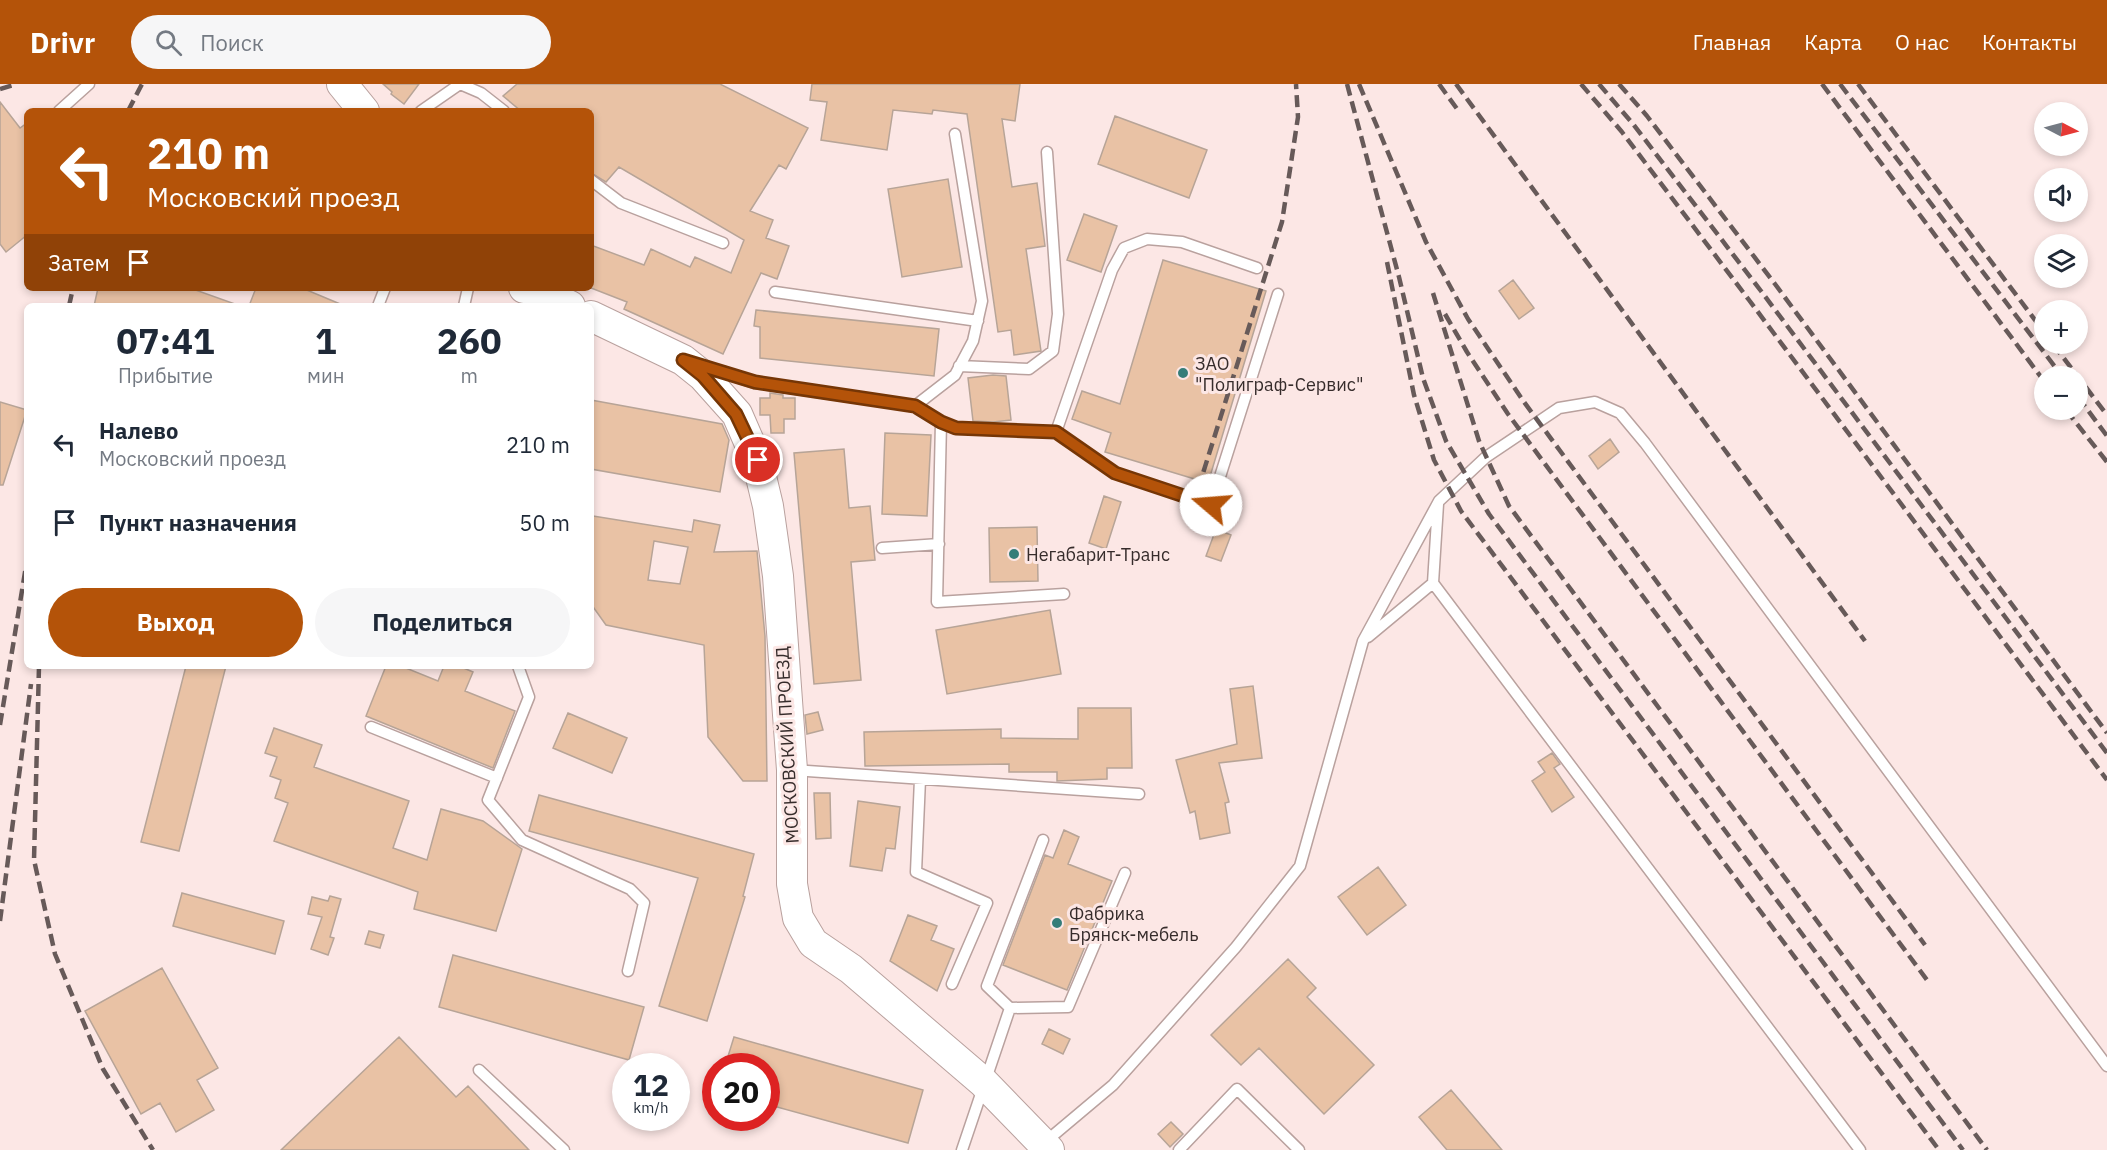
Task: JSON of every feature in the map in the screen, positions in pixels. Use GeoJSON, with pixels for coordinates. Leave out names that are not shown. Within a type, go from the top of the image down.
{"type":"FeatureCollection","features":[{"type":"Feature","properties":{"kind":"street"},"geometry":{"type":"LineString","coordinates":[[342,84],[362,108]]}},
{"type":"Feature","properties":{"kind":"street"},"geometry":{"type":"LineString","coordinates":[[539,291],[564,303]]}},
{"type":"Feature","properties":{"kind":"street","name":"МОСКОВСКИЙ ПРОЕЗД"},"geometry":{"type":"LineString","coordinates":[[594,317],[683,360],[703,376],[736,414],[758,460],[768,506],[778,576],[792,770],[792,884],[798,918],[813,943],[851,969],[983,1082],[1046,1147]]}},
{"type":"Feature","properties":{"kind":"lane"},"geometry":{"type":"LineString","coordinates":[[62,108],[89,84]]}},
{"type":"Feature","properties":{"kind":"lane"},"geometry":{"type":"LineString","coordinates":[[426,108],[460,84],[481,93],[500,108]]}},
{"type":"Feature","properties":{"kind":"lane"},"geometry":{"type":"LineString","coordinates":[[915,406],[955,375],[973,341],[982,301],[955,134]]}},
{"type":"Feature","properties":{"kind":"lane"},"geometry":{"type":"LineString","coordinates":[[959,366],[1029,369],[1053,351],[1058,314],[1047,152]]}},
{"type":"Feature","properties":{"kind":"lane"},"geometry":{"type":"LineString","coordinates":[[594,182],[621,203],[723,243]]}},
{"type":"Feature","properties":{"kind":"lane"},"geometry":{"type":"LineString","coordinates":[[1056,432],[1112,270],[1124,248],[1148,239],[1182,242],[1257,268]]}},
{"type":"Feature","properties":{"kind":"lane"},"geometry":{"type":"LineString","coordinates":[[774,292],[978,321]]}},
{"type":"Feature","properties":{"kind":"lane"},"geometry":{"type":"LineString","coordinates":[[683,360],[755,382],[915,406],[941,422],[956,428],[1056,432],[1115,473],[1211,505],[1278,294]]}},
{"type":"Feature","properties":{"kind":"lane"},"geometry":{"type":"LineString","coordinates":[[1046,1147],[1113,1085],[1236,947],[1300,866],[1363,641],[1439,501],[1486,457],[1559,408],[1595,402],[1620,413],[1645,443],[2107,1066]]}},
{"type":"Feature","properties":{"kind":"lane"},"geometry":{"type":"LineString","coordinates":[[941,422],[938,602],[1064,594]]}},
{"type":"Feature","properties":{"kind":"lane"},"geometry":{"type":"LineString","coordinates":[[1439,501],[1432,583],[1860,1150]]}},
{"type":"Feature","properties":{"kind":"lane"},"geometry":{"type":"LineString","coordinates":[[882,548],[939,544]]}},
{"type":"Feature","properties":{"kind":"lane"},"geometry":{"type":"LineString","coordinates":[[1363,641],[1432,583]]}},
{"type":"Feature","properties":{"kind":"lane"},"geometry":{"type":"LineString","coordinates":[[519,669],[529,698],[488,800],[522,840],[630,889],[644,903],[628,971]]}},
{"type":"Feature","properties":{"kind":"lane"},"geometry":{"type":"LineString","coordinates":[[371,726],[497,778]]}},
{"type":"Feature","properties":{"kind":"lane"},"geometry":{"type":"LineString","coordinates":[[792,770],[1139,794]]}},
{"type":"Feature","properties":{"kind":"lane"},"geometry":{"type":"LineString","coordinates":[[920,779],[916,872],[987,903],[951,984]]}},
{"type":"Feature","properties":{"kind":"lane"},"geometry":{"type":"LineString","coordinates":[[1043,840],[987,986],[1010,1008],[1068,1007],[1125,873]]}},
{"type":"Feature","properties":{"kind":"lane"},"geometry":{"type":"LineString","coordinates":[[962,1150],[983,1082],[1010,1008]]}},
{"type":"Feature","properties":{"kind":"lane"},"geometry":{"type":"LineString","coordinates":[[479,1070],[564,1150]]}},
{"type":"Feature","properties":{"kind":"lane"},"geometry":{"type":"LineString","coordinates":[[1179,1150],[1237,1089],[1299,1150]]}},
{"type":"Feature","properties":{"kind":"building"},"geometry":{"type":"Polygon","coordinates":[[[383,84],[419,84],[404,104],[383,84]]]}},
{"type":"Feature","properties":{"kind":"building"},"geometry":{"type":"Polygon","coordinates":[[[517,84],[720,84],[808,128],[786,169],[779,165],[750,211],[773,220],[766,238],[789,246],[777,279],[761,273],[723,354],[624,309],[627,302],[594,289],[594,246],[644,265],[651,249],[690,267],[695,257],[731,273],[744,240],[619,167],[606,182],[594,175],[594,108],[517,108],[503,96],[517,84]]]}},
{"type":"Feature","properties":{"kind":"building"},"geometry":{"type":"Polygon","coordinates":[[[812,84],[1020,84],[1015,121],[1002,119],[1012,187],[1037,183],[1045,246],[1026,249],[1041,351],[1014,355],[1011,330],[998,332],[967,114],[933,110],[932,114],[893,110],[887,150],[821,140],[827,102],[810,100],[812,84]]]}},
{"type":"Feature","properties":{"kind":"building"},"geometry":{"type":"Polygon","coordinates":[[[0,102],[20,128],[24,125],[24,237],[6,252],[0,244],[0,102]]]}},
{"type":"Feature","properties":{"kind":"building"},"geometry":{"type":"Polygon","coordinates":[[[1115,116],[1207,150],[1189,198],[1098,164],[1115,116]]]}},
{"type":"Feature","properties":{"kind":"building"},"geometry":{"type":"Polygon","coordinates":[[[948,179],[962,267],[902,277],[888,189],[948,179]]]}},
{"type":"Feature","properties":{"kind":"building"},"geometry":{"type":"Polygon","coordinates":[[[1084,214],[1117,226],[1101,272],[1067,260],[1084,214]]]}},
{"type":"Feature","properties":{"kind":"building"},"geometry":{"type":"Polygon","coordinates":[[[1163,260],[1266,291],[1208,483],[1105,452],[1111,433],[1072,419],[1082,391],[1120,404],[1163,260]]]}},
{"type":"Feature","properties":{"kind":"building"},"geometry":{"type":"Polygon","coordinates":[[[1513,280],[1534,308],[1519,319],[1499,291],[1513,280]]]}},
{"type":"Feature","properties":{"kind":"building"},"geometry":{"type":"Polygon","coordinates":[[[97,291],[198,291],[232,303],[95,303],[97,291]]]}},
{"type":"Feature","properties":{"kind":"building"},"geometry":{"type":"Polygon","coordinates":[[[255,291],[309,291],[338,303],[250,303],[255,291]]]}},
{"type":"Feature","properties":{"kind":"building"},"geometry":{"type":"Polygon","coordinates":[[[756,310],[939,329],[934,376],[760,358],[760,327],[754,326],[756,310]]]}},
{"type":"Feature","properties":{"kind":"building"},"geometry":{"type":"Polygon","coordinates":[[[1006,376],[1011,420],[973,421],[968,378],[1006,376]]]}},
{"type":"Feature","properties":{"kind":"building"},"geometry":{"type":"Polygon","coordinates":[[[770,393],[783,395],[783,398],[795,398],[795,419],[784,419],[784,433],[771,433],[770,415],[760,415],[760,398],[770,398],[770,393]]]}},
{"type":"Feature","properties":{"kind":"building"},"geometry":{"type":"Polygon","coordinates":[[[594,401],[722,424],[729,440],[720,492],[594,470],[594,401]]]}},
{"type":"Feature","properties":{"kind":"building"},"geometry":{"type":"Polygon","coordinates":[[[0,402],[24,409],[24,419],[3,485],[0,485],[0,402]]]}},
{"type":"Feature","properties":{"kind":"building"},"geometry":{"type":"Polygon","coordinates":[[[885,433],[931,435],[927,516],[882,514],[885,433]]]}},
{"type":"Feature","properties":{"kind":"building"},"geometry":{"type":"Polygon","coordinates":[[[1610,439],[1619,452],[1598,469],[1589,456],[1610,439]]]}},
{"type":"Feature","properties":{"kind":"building"},"geometry":{"type":"Polygon","coordinates":[[[844,449],[849,508],[870,506],[875,560],[851,562],[861,680],[814,684],[794,453],[844,449]]]}},
{"type":"Feature","properties":{"kind":"building"},"geometry":{"type":"Polygon","coordinates":[[[1104,496],[1121,502],[1106,549],[1089,543],[1104,496]]]}},
{"type":"Feature","properties":{"kind":"building"},"geometry":{"type":"Polygon","coordinates":[[[594,516],[692,532],[694,520],[720,525],[714,552],[757,551],[765,636],[767,781],[743,781],[708,737],[704,645],[606,625],[594,608],[594,516]],[[654,541],[648,580],[680,584],[688,547],[654,541]]]}},
{"type":"Feature","properties":{"kind":"building","name":"Негабарит-Транс"},"geometry":{"type":"Polygon","coordinates":[[[1037,527],[1038,581],[990,582],[989,528],[1037,527]]]}},
{"type":"Feature","properties":{"kind":"building"},"geometry":{"type":"Polygon","coordinates":[[[1216,529],[1231,535],[1221,561],[1206,556],[1216,529]]]}},
{"type":"Feature","properties":{"kind":"building"},"geometry":{"type":"Polygon","coordinates":[[[1050,610],[1061,674],[947,694],[936,630],[1050,610]]]}},
{"type":"Feature","properties":{"kind":"building"},"geometry":{"type":"Polygon","coordinates":[[[185,669],[225,669],[179,851],[141,842],[185,669]]]}},
{"type":"Feature","properties":{"kind":"building"},"geometry":{"type":"Polygon","coordinates":[[[385,669],[408,669],[438,681],[443,669],[466,669],[473,672],[465,691],[515,711],[493,768],[366,716],[385,669]]]}},
{"type":"Feature","properties":{"kind":"building"},"geometry":{"type":"Polygon","coordinates":[[[1253,686],[1262,758],[1219,763],[1229,802],[1225,803],[1230,833],[1200,839],[1195,811],[1190,813],[1176,760],[1237,744],[1230,689],[1253,686]]]}},
{"type":"Feature","properties":{"kind":"building"},"geometry":{"type":"Polygon","coordinates":[[[1078,708],[1131,708],[1132,768],[1107,768],[1107,779],[1057,781],[1057,772],[1009,772],[1009,764],[865,766],[864,732],[1001,729],[1001,738],[1078,739],[1078,708]]]}},
{"type":"Feature","properties":{"kind":"building"},"geometry":{"type":"Polygon","coordinates":[[[818,712],[823,730],[807,734],[805,715],[818,712]]]}},
{"type":"Feature","properties":{"kind":"building"},"geometry":{"type":"Polygon","coordinates":[[[568,713],[627,738],[612,773],[553,748],[568,713]]]}},
{"type":"Feature","properties":{"kind":"building"},"geometry":{"type":"Polygon","coordinates":[[[274,728],[322,745],[314,767],[409,801],[393,848],[427,860],[441,809],[483,821],[522,849],[496,931],[414,909],[418,892],[274,841],[288,803],[275,798],[281,780],[270,776],[277,757],[265,753],[274,728]]]}},
{"type":"Feature","properties":{"kind":"building"},"geometry":{"type":"Polygon","coordinates":[[[1552,753],[1560,764],[1554,768],[1574,797],[1552,812],[1532,781],[1545,772],[1538,762],[1552,753]]]}},
{"type":"Feature","properties":{"kind":"building"},"geometry":{"type":"Polygon","coordinates":[[[814,793],[830,793],[831,838],[816,839],[814,793]]]}},
{"type":"Feature","properties":{"kind":"building"},"geometry":{"type":"Polygon","coordinates":[[[539,795],[754,854],[743,896],[745,897],[707,1021],[659,1006],[698,878],[529,831],[539,795]]]}},
{"type":"Feature","properties":{"kind":"building"},"geometry":{"type":"Polygon","coordinates":[[[858,801],[900,807],[895,849],[886,848],[882,871],[850,866],[858,801]]]}},
{"type":"Feature","properties":{"kind":"building","name":"Фабрика Брянск-мебель"},"geometry":{"type":"Polygon","coordinates":[[[1064,830],[1079,837],[1068,864],[1112,881],[1067,990],[1003,965],[1045,855],[1053,858],[1064,830]]]}},
{"type":"Feature","properties":{"kind":"building"},"geometry":{"type":"Polygon","coordinates":[[[1378,867],[1406,905],[1367,935],[1338,897],[1378,867]]]}},
{"type":"Feature","properties":{"kind":"building"},"geometry":{"type":"Polygon","coordinates":[[[182,893],[284,921],[275,954],[173,926],[182,893]]]}},
{"type":"Feature","properties":{"kind":"building"},"geometry":{"type":"Polygon","coordinates":[[[330,896],[341,899],[330,937],[334,938],[328,955],[311,949],[322,917],[308,914],[312,897],[328,901],[330,896]]]}},
{"type":"Feature","properties":{"kind":"building"},"geometry":{"type":"Polygon","coordinates":[[[908,915],[937,926],[931,940],[954,949],[937,991],[890,961],[908,915]]]}},
{"type":"Feature","properties":{"kind":"building"},"geometry":{"type":"Polygon","coordinates":[[[369,931],[384,935],[380,948],[365,944],[369,931]]]}},
{"type":"Feature","properties":{"kind":"building"},"geometry":{"type":"Polygon","coordinates":[[[453,955],[644,1007],[631,1053],[612,1053],[612,1055],[439,1007],[453,955]]]}},
{"type":"Feature","properties":{"kind":"building"},"geometry":{"type":"Polygon","coordinates":[[[1288,959],[1316,988],[1307,997],[1374,1065],[1324,1114],[1259,1048],[1241,1065],[1211,1035],[1288,959]]]}},
{"type":"Feature","properties":{"kind":"building"},"geometry":{"type":"Polygon","coordinates":[[[162,968],[218,1068],[197,1080],[214,1110],[176,1132],[160,1103],[141,1114],[85,1011],[162,968]]]}},
{"type":"Feature","properties":{"kind":"building"},"geometry":{"type":"Polygon","coordinates":[[[1049,1029],[1070,1039],[1063,1054],[1042,1044],[1049,1029]]]}},
{"type":"Feature","properties":{"kind":"building"},"geometry":{"type":"Polygon","coordinates":[[[399,1037],[456,1097],[468,1086],[529,1150],[281,1150],[399,1037]]]}},
{"type":"Feature","properties":{"kind":"building"},"geometry":{"type":"Polygon","coordinates":[[[734,1037],[923,1090],[908,1143],[780,1108],[780,1053],[729,1053],[734,1037]]]}},
{"type":"Feature","properties":{"kind":"building"},"geometry":{"type":"Polygon","coordinates":[[[1451,1090],[1502,1150],[1447,1150],[1419,1117],[1451,1090]]]}},
{"type":"Feature","properties":{"kind":"building"},"geometry":{"type":"Polygon","coordinates":[[[1171,1122],[1183,1134],[1170,1147],[1158,1134],[1171,1122]]]}},
{"type":"Feature","properties":{"kind":"railway"},"geometry":{"type":"LineString","coordinates":[[0,89],[17,84]]}},
{"type":"Feature","properties":{"kind":"railway"},"geometry":{"type":"LineString","coordinates":[[130,108],[142,84]]}},
{"type":"Feature","properties":{"kind":"railway"},"geometry":{"type":"LineString","coordinates":[[1198,489],[1282,222],[1298,117],[1296,84]]}},
{"type":"Feature","properties":{"kind":"railway"},"geometry":{"type":"LineString","coordinates":[[1347,84],[1399,277],[1423,378],[1446,441],[1489,514],[1963,1150]]}},
{"type":"Feature","properties":{"kind":"railway"},"geometry":{"type":"LineString","coordinates":[[1359,84],[1426,242],[1468,319],[1524,402],[1925,945]]}},
{"type":"Feature","properties":{"kind":"railway"},"geometry":{"type":"LineString","coordinates":[[1439,84],[1460,113]]}},
{"type":"Feature","properties":{"kind":"railway"},"geometry":{"type":"LineString","coordinates":[[1456,84],[1865,641]]}},
{"type":"Feature","properties":{"kind":"railway"},"geometry":{"type":"LineString","coordinates":[[1581,84],[1622,132],[1749,300],[2107,780]]}},
{"type":"Feature","properties":{"kind":"railway"},"geometry":{"type":"LineString","coordinates":[[1599,84],[1633,124],[1761,291],[2107,753]]}},
{"type":"Feature","properties":{"kind":"railway"},"geometry":{"type":"LineString","coordinates":[[1619,84],[1647,116],[1775,284],[2107,733]]}},
{"type":"Feature","properties":{"kind":"railway"},"geometry":{"type":"LineString","coordinates":[[1822,84],[2034,368]]}},
{"type":"Feature","properties":{"kind":"railway"},"geometry":{"type":"LineString","coordinates":[[1840,84],[2054,366]]}},
{"type":"Feature","properties":{"kind":"railway"},"geometry":{"type":"LineString","coordinates":[[1858,84],[2034,319]]}},
{"type":"Feature","properties":{"kind":"railway"},"geometry":{"type":"LineString","coordinates":[[1387,262],[1414,395],[1434,460],[1461,511],[1939,1150]]}},
{"type":"Feature","properties":{"kind":"railway"},"geometry":{"type":"LineString","coordinates":[[70,303],[72,291]]}},
{"type":"Feature","properties":{"kind":"railway"},"geometry":{"type":"LineString","coordinates":[[1433,293],[1479,441],[1509,506],[1987,1150]]}},
{"type":"Feature","properties":{"kind":"railway"},"geometry":{"type":"LineString","coordinates":[[1445,314],[1508,414],[1927,980]]}},
{"type":"Feature","properties":{"kind":"railway"},"geometry":{"type":"LineString","coordinates":[[2061,354],[2107,415]]}},
{"type":"Feature","properties":{"kind":"railway"},"geometry":{"type":"LineString","coordinates":[[2088,410],[2107,436]]}},
{"type":"Feature","properties":{"kind":"railway"},"geometry":{"type":"LineString","coordinates":[[2074,420],[2107,462]]}},
{"type":"Feature","properties":{"kind":"railway"},"geometry":{"type":"LineString","coordinates":[[0,725],[24,578]]}},
{"type":"Feature","properties":{"kind":"railway"},"geometry":{"type":"LineString","coordinates":[[39,669],[34,860],[55,954],[103,1069],[153,1150]]}},
{"type":"Feature","properties":{"kind":"railway"},"geometry":{"type":"LineString","coordinates":[[0,921],[31,684]]}},
{"type":"Feature","properties":{"kind":"place","name":"ЗАО \"Полиграф-Сервис\""},"geometry":{"type":"Point","coordinates":[1183,373]}},
{"type":"Feature","properties":{"kind":"place","name":"Негабарит-Транс"},"geometry":{"type":"Point","coordinates":[1014,554]}},
{"type":"Feature","properties":{"kind":"place","name":"Фабрика Брянск-мебель"},"geometry":{"type":"Point","coordinates":[1057,923]}},
{"type":"Feature","properties":{"kind":"route"},"geometry":{"type":"LineString","coordinates":[[758,460],[736,414],[703,376],[683,360],[755,382],[915,406],[941,422],[956,428],[1056,432],[1115,473],[1211,505]]}}]}
